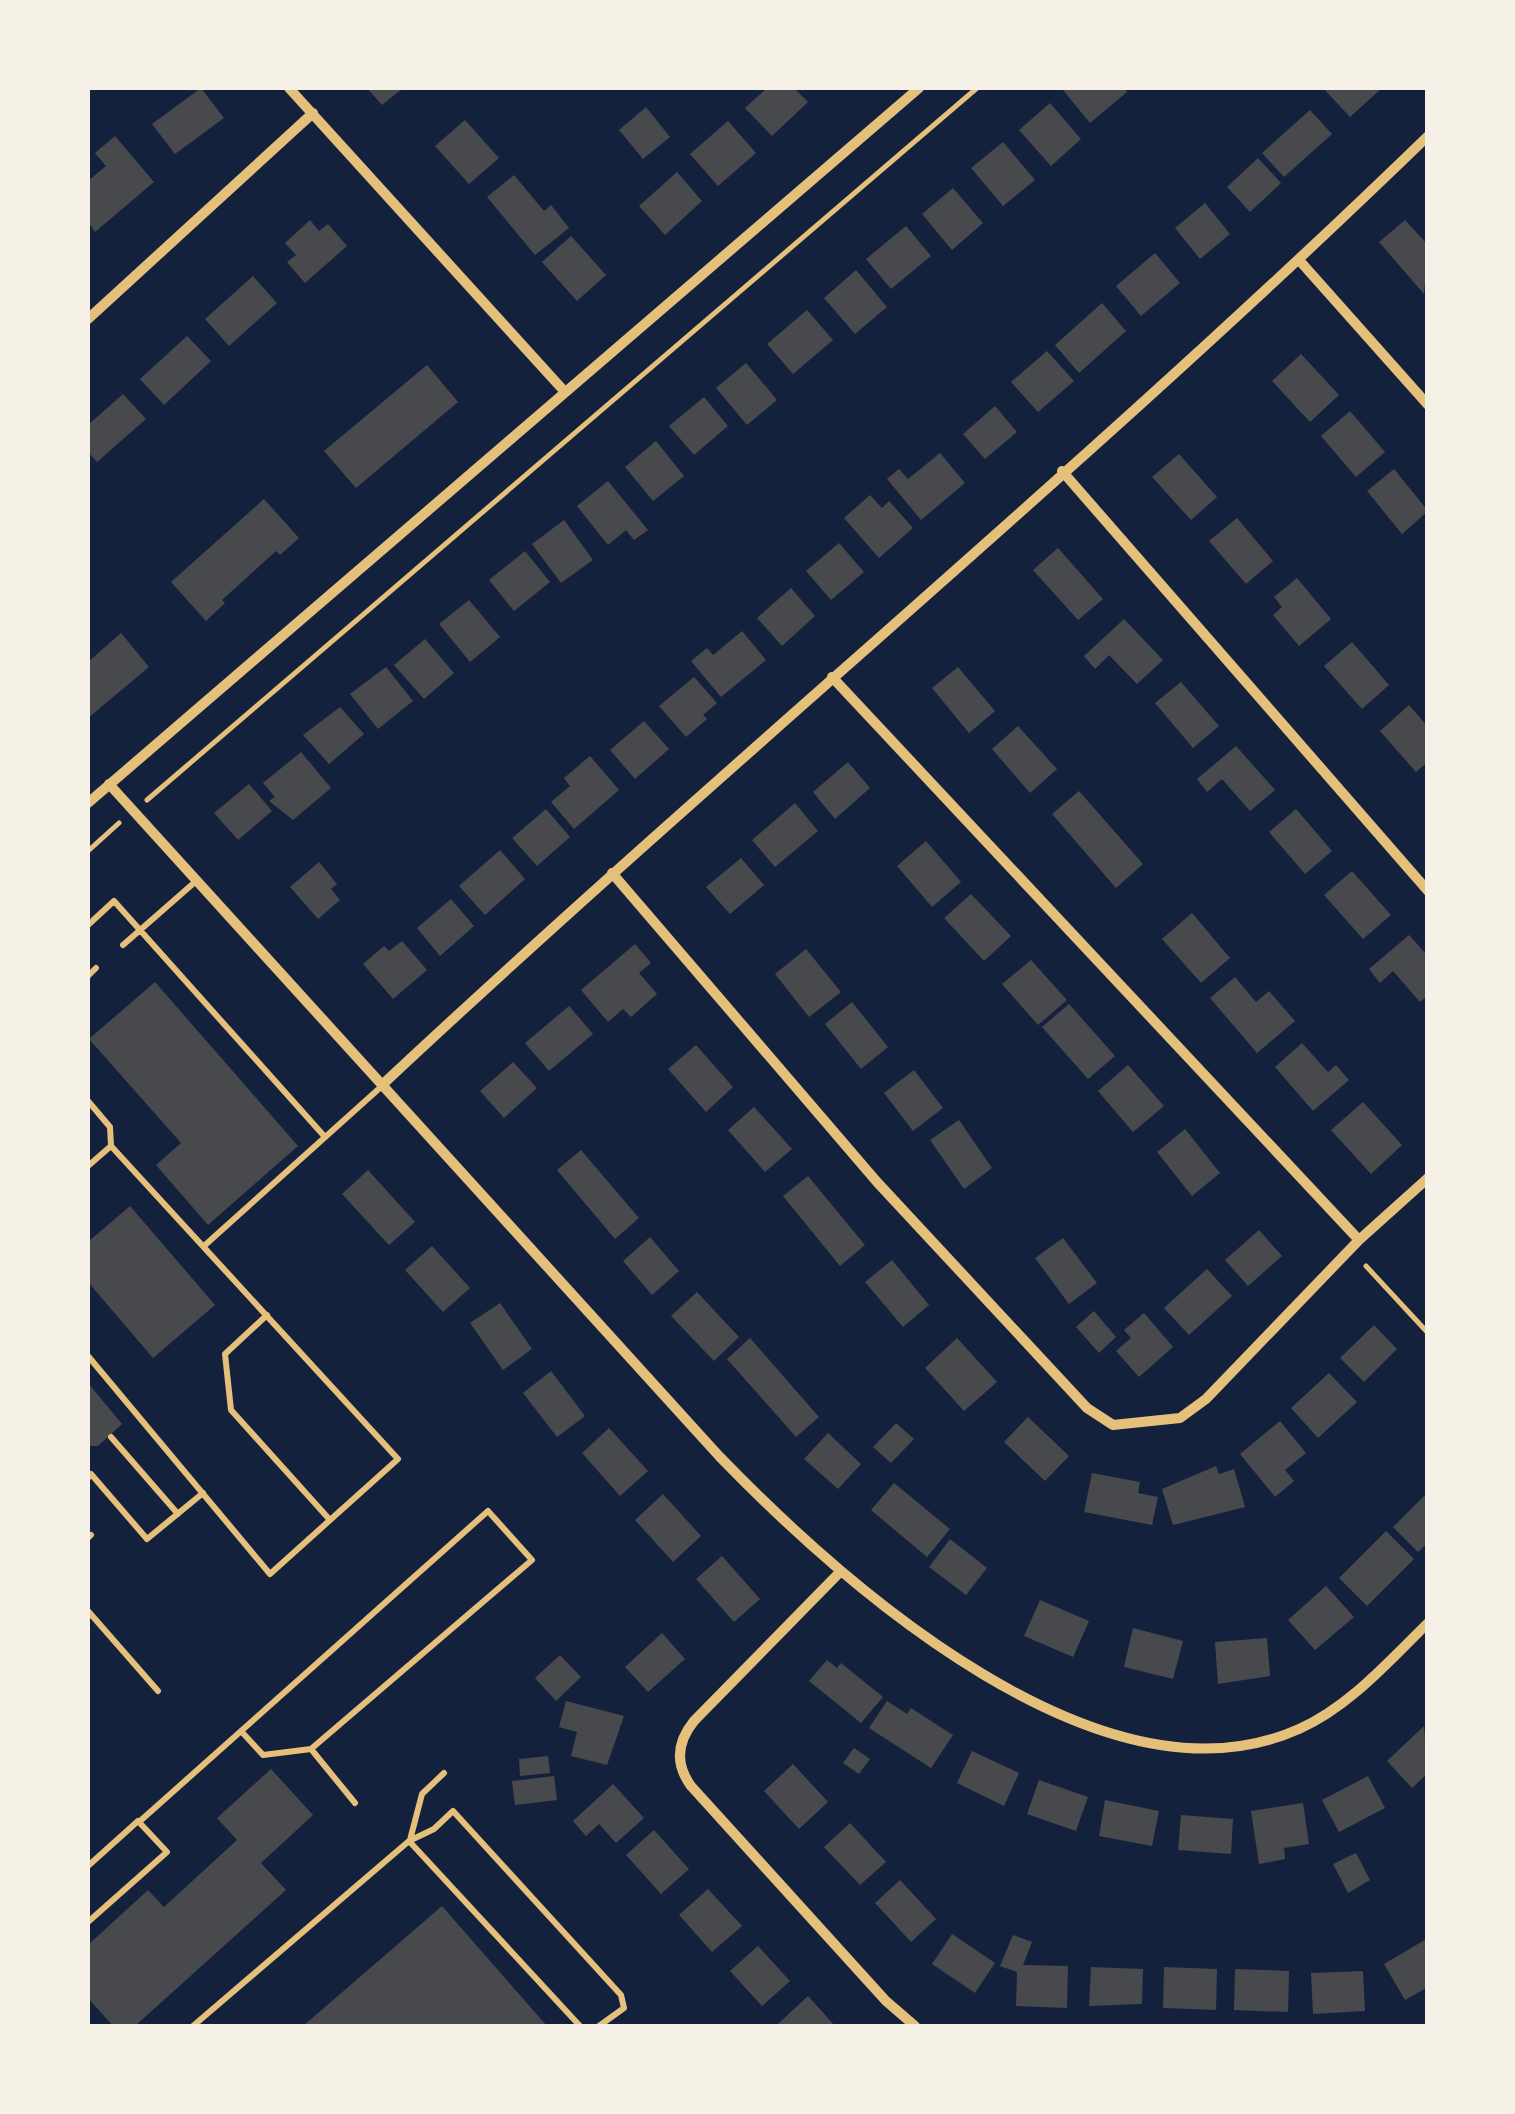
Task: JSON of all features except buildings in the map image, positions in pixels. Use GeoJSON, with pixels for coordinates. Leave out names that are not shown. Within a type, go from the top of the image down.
{"type":"FeatureCollection","features":[{"type":"Feature","properties":{"kind":"street"},"geometry":{"type":"LineString","coordinates":[[289,88],[565,392]]}},
{"type":"Feature","properties":{"kind":"street"},"geometry":{"type":"LineString","coordinates":[[88,803],[919,88]]}},
{"type":"Feature","properties":{"kind":"street"},"geometry":{"type":"LineString","coordinates":[[88,319],[313,113]]}},
{"type":"Feature","properties":{"kind":"street"},"geometry":{"type":"LineString","coordinates":[[382,1085],[612,872],[1299,260],[1428,136]]}},
{"type":"Feature","properties":{"kind":"street"},"geometry":{"type":"LineString","coordinates":[[1299,260],[1428,404]]}},
{"type":"Feature","properties":{"kind":"street"},"geometry":{"type":"LineString","coordinates":[[1062,471],[1428,891]]}},
{"type":"Feature","properties":{"kind":"street"},"geometry":{"type":"LineString","coordinates":[[832,676],[1359,1240]]}},
{"type":"Feature","properties":{"kind":"street"},"geometry":{"type":"LineString","coordinates":[[109,784],[719,1456],[841,1571],[953,1656],[1016,1695],[1090,1726],[1171,1744],[1240,1744],[1298,1730],[1348,1698],[1428,1623]]}},
{"type":"Feature","properties":{"kind":"street"},"geometry":{"type":"LineString","coordinates":[[612,872],[877,1182],[1087,1408],[1113,1425],[1180,1418],[1206,1399],[1359,1240],[1428,1178]]}},
{"type":"Feature","properties":{"kind":"street"},"geometry":{"type":"LineString","coordinates":[[841,1571],[694,1721],[682,1742],[681,1765],[691,1786],[886,2001],[915,2026]]}},
{"type":"Feature","properties":{"kind":"lane"},"geometry":{"type":"LineString","coordinates":[[123,944],[195,882]]}},
{"type":"Feature","properties":{"kind":"lane"},"geometry":{"type":"LineString","coordinates":[[88,925],[114,900],[325,1137]]}},
{"type":"Feature","properties":{"kind":"lane"},"geometry":{"type":"LineString","coordinates":[[88,976],[96,968]]}},
{"type":"Feature","properties":{"kind":"lane"},"geometry":{"type":"LineString","coordinates":[[204,1246],[382,1085]]}},
{"type":"Feature","properties":{"kind":"lane"},"geometry":{"type":"LineString","coordinates":[[88,1102],[110,1127],[111,1146],[398,1459],[270,1574],[88,1356]]}},
{"type":"Feature","properties":{"kind":"lane"},"geometry":{"type":"LineString","coordinates":[[88,1166],[111,1146]]}},
{"type":"Feature","properties":{"kind":"lane"},"geometry":{"type":"LineString","coordinates":[[267,1315],[225,1354],[231,1410],[330,1520]]}},
{"type":"Feature","properties":{"kind":"lane"},"geometry":{"type":"LineString","coordinates":[[110,1437],[178,1514]]}},
{"type":"Feature","properties":{"kind":"lane"},"geometry":{"type":"LineString","coordinates":[[88,1478],[92,1474],[147,1538],[202,1493]]}},
{"type":"Feature","properties":{"kind":"lane"},"geometry":{"type":"LineString","coordinates":[[88,1866],[488,1510],[532,1560],[311,1748],[263,1755],[241,1731]]}},
{"type":"Feature","properties":{"kind":"lane"},"geometry":{"type":"LineString","coordinates":[[88,1612],[158,1691]]}},
{"type":"Feature","properties":{"kind":"lane"},"geometry":{"type":"LineString","coordinates":[[311,1748],[356,1803]]}},
{"type":"Feature","properties":{"kind":"lane"},"geometry":{"type":"LineString","coordinates":[[410,1842],[422,1794],[444,1773]]}},
{"type":"Feature","properties":{"kind":"lane"},"geometry":{"type":"LineString","coordinates":[[194,2026],[410,1842],[434,1829],[453,1811],[621,1995],[621,2014],[599,2026]]}},
{"type":"Feature","properties":{"kind":"lane"},"geometry":{"type":"LineString","coordinates":[[88,1922],[166,1852],[139,1822]]}},
{"type":"Feature","properties":{"kind":"lane"},"geometry":{"type":"LineString","coordinates":[[410,1842],[580,2026]]}},
{"type":"Feature","properties":{"kind":"path"},"geometry":{"type":"LineString","coordinates":[[162,786],[977,88]]}},
{"type":"Feature","properties":{"kind":"path"},"geometry":{"type":"LineString","coordinates":[[583,413],[590,420]]}},
{"type":"Feature","properties":{"kind":"path"},"geometry":{"type":"LineString","coordinates":[[88,851],[113,829]]}},
{"type":"Feature","properties":{"kind":"path"},"geometry":{"type":"LineString","coordinates":[[1366,1266],[1428,1333]]}}]}
